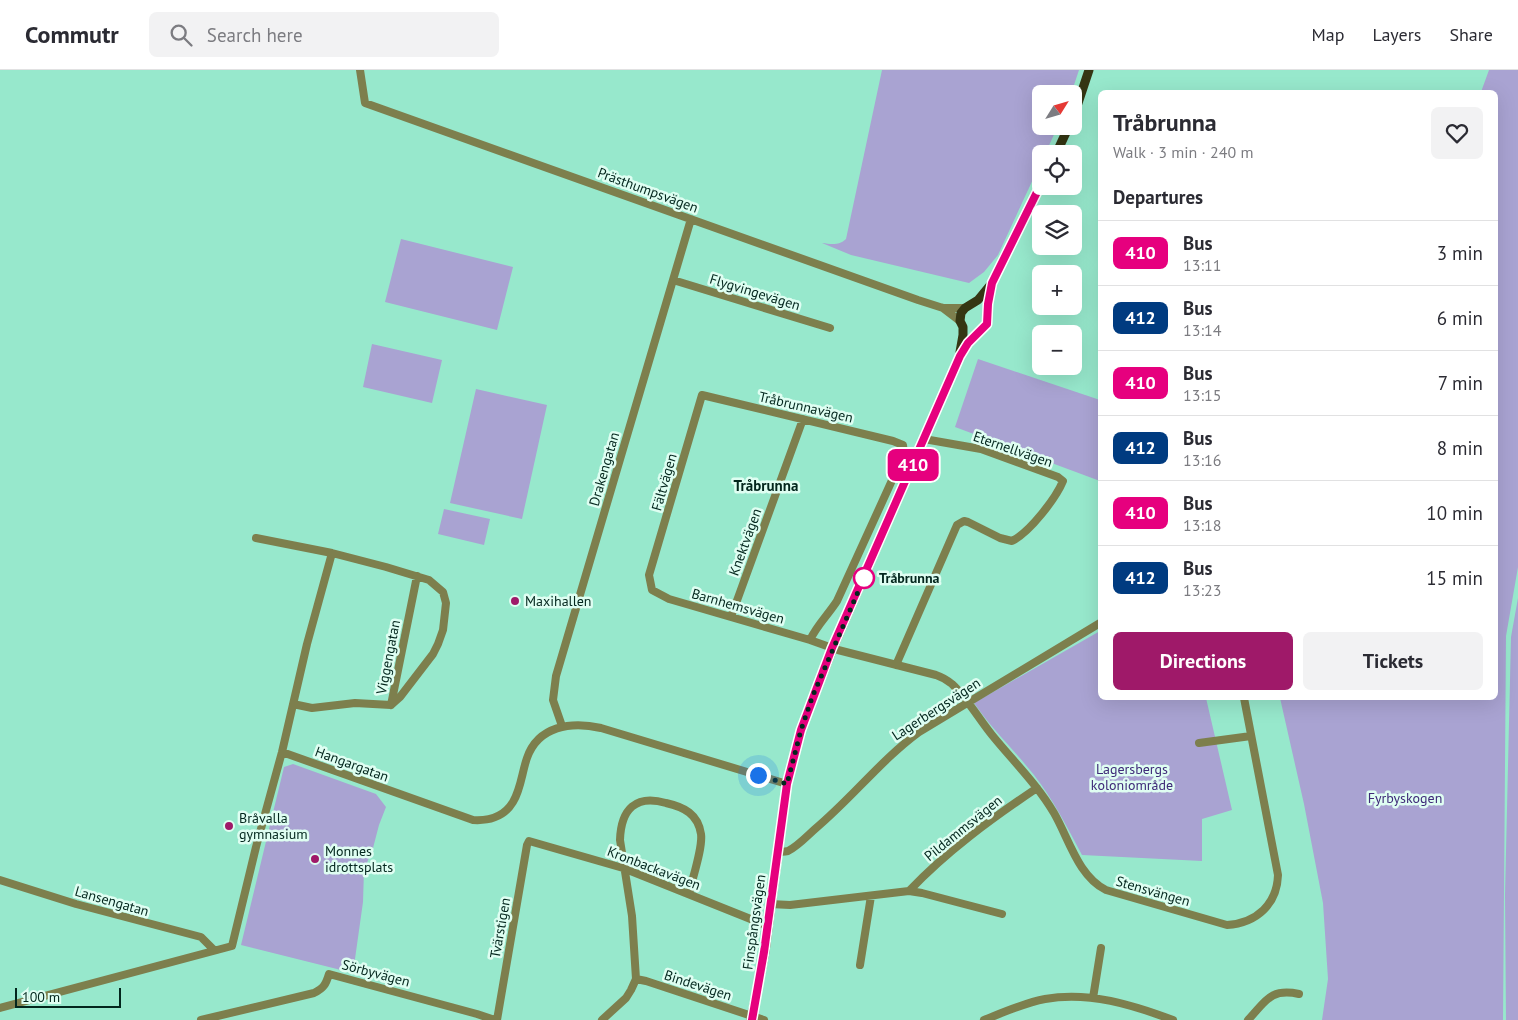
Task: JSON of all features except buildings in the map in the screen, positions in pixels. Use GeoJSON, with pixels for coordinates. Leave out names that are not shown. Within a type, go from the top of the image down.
{"type":"FeatureCollection","features":[{"type":"Feature","properties":{"kind":"main road"},"geometry":{"type":"LineString","coordinates":[[1082,91],[1089,70]]}},
{"type":"Feature","properties":{"kind":"main road","name":"Finspångsvägen"},"geometry":{"type":"LineString","coordinates":[[960,356],[961,313],[980,298],[992,283],[1036,195]]}},
{"type":"Feature","properties":{"kind":"main road","name":"Finspångsvägen"},"geometry":{"type":"LineString","coordinates":[[752,1019],[768,926],[787,784],[801,730],[832,648],[960,356],[987,324],[992,283]]}},
{"type":"Feature","properties":{"kind":"main road"},"geometry":{"type":"LineString","coordinates":[[969,306],[980,305],[987,313]]}},
{"type":"Feature","properties":{"kind":"main road"},"geometry":{"type":"LineString","coordinates":[[961,324],[968,331],[979,332]]}},
{"type":"Feature","properties":{"kind":"street","name":"Prästhumpsvägen"},"geometry":{"type":"LineString","coordinates":[[360,70],[365,103],[943,308],[961,324]]}},
{"type":"Feature","properties":{"kind":"street","name":"Drakengatan"},"geometry":{"type":"LineString","coordinates":[[562,726],[554,700],[556,676],[691,219]]}},
{"type":"Feature","properties":{"kind":"street","name":"Flygvingevägen"},"geometry":{"type":"LineString","coordinates":[[673,280],[830,328]]}},
{"type":"Feature","properties":{"kind":"street","name":"Prästhumpsvägen"},"geometry":{"type":"LineString","coordinates":[[943,308],[969,306]]}},
{"type":"Feature","properties":{"kind":"street","name":"Tråbrunnavägen"},"geometry":{"type":"LineString","coordinates":[[702,395],[903,445],[904,454],[837,601],[828,615],[816,627],[810,640]]}},
{"type":"Feature","properties":{"kind":"street","name":"Fältvägen"},"geometry":{"type":"LineString","coordinates":[[649,576],[702,395]]}},
{"type":"Feature","properties":{"kind":"street","name":"Knektvägen"},"geometry":{"type":"LineString","coordinates":[[731,617],[803,420]]}},
{"type":"Feature","properties":{"kind":"street","name":"Eternellvägen"},"geometry":{"type":"LineString","coordinates":[[896,665],[957,525],[964,521],[968,522],[1000,538],[1012,541],[1020,536],[1049,504],[1059,490],[1063,480],[981,449],[924,438]]}},
{"type":"Feature","properties":{"kind":"street"},"geometry":{"type":"LineString","coordinates":[[256,538],[332,553],[417,576],[429,580],[443,592],[446,603],[443,630],[433,654],[400,697],[391,705]]}},
{"type":"Feature","properties":{"kind":"street"},"geometry":{"type":"LineString","coordinates":[[0,1008],[232,946],[282,752],[307,644],[332,553]]}},
{"type":"Feature","properties":{"kind":"street","name":"Viggengatan"},"geometry":{"type":"LineString","coordinates":[[293,704],[312,708],[355,703],[391,705],[417,576]]}},
{"type":"Feature","properties":{"kind":"street","name":"Barnhemsvägen"},"geometry":{"type":"LineString","coordinates":[[649,576],[652,590],[669,599],[832,648]]}},
{"type":"Feature","properties":{"kind":"street","name":"Lagerbergsvägen"},"geometry":{"type":"LineString","coordinates":[[777,851],[786,852],[795,846],[838,809],[897,749],[919,732],[1098,623]]}},
{"type":"Feature","properties":{"kind":"street","name":"Stensvängen"},"geometry":{"type":"LineString","coordinates":[[832,648],[942,677],[953,684],[1037,788],[1054,814],[1083,870],[1098,886],[1106,890],[1227,925],[1243,923],[1256,917],[1270,904],[1276,890],[1278,875],[1244,700]]}},
{"type":"Feature","properties":{"kind":"street","name":"Hangargatan"},"geometry":{"type":"LineString","coordinates":[[282,752],[463,818],[484,821],[503,813],[513,803],[531,749],[541,737],[562,726],[582,724],[601,728],[787,784]]}},
{"type":"Feature","properties":{"kind":"street"},"geometry":{"type":"LineString","coordinates":[[1199,743],[1251,736]]}},
{"type":"Feature","properties":{"kind":"street","name":"Pildammsvägen"},"geometry":{"type":"LineString","coordinates":[[909,891],[981,826],[1037,788]]}},
{"type":"Feature","properties":{"kind":"street"},"geometry":{"type":"LineString","coordinates":[[602,1020],[626,998],[636,979],[632,916],[623,868],[620,829],[626,813],[638,802],[651,800],[683,807],[696,820],[701,838],[689,894]]}},
{"type":"Feature","properties":{"kind":"street","name":"Kronbackavägen"},"geometry":{"type":"LineString","coordinates":[[529,841],[623,868],[768,926]]}},
{"type":"Feature","properties":{"kind":"street","name":"Tvärstigen"},"geometry":{"type":"LineString","coordinates":[[496,1020],[529,841]]}},
{"type":"Feature","properties":{"kind":"street","name":"Lansengatan"},"geometry":{"type":"LineString","coordinates":[[0,880],[85,907],[201,937],[214,950]]}},
{"type":"Feature","properties":{"kind":"street"},"geometry":{"type":"LineString","coordinates":[[770,904],[790,905],[909,891],[1002,914]]}},
{"type":"Feature","properties":{"kind":"street"},"geometry":{"type":"LineString","coordinates":[[860,965],[871,896]]}},
{"type":"Feature","properties":{"kind":"street"},"geometry":{"type":"LineString","coordinates":[[1093,998],[1101,948]]}},
{"type":"Feature","properties":{"kind":"street","name":"Sörbyvägen"},"geometry":{"type":"LineString","coordinates":[[201,1020],[314,993],[326,985],[329,974],[496,1020]]}},
{"type":"Feature","properties":{"kind":"street","name":"Bindevägen"},"geometry":{"type":"LineString","coordinates":[[636,979],[752,1019],[764,1020]]}},
{"type":"Feature","properties":{"kind":"street"},"geometry":{"type":"LineString","coordinates":[[1248,1020],[1267,1000],[1277,993],[1299,994]]}},
{"type":"Feature","properties":{"kind":"street"},"geometry":{"type":"LineString","coordinates":[[984,1020],[1010,1009],[1045,999],[1069,997],[1093,998],[1137,1007],[1173,1020]]}},
{"type":"Feature","properties":{"kind":"green space"},"geometry":{"type":"Polygon","coordinates":[[[882,70],[1079,70],[1074,85],[1032,85],[1032,135],[1054,135],[1049,145],[1032,145],[1032,181],[998,255],[984,272],[969,283],[851,255],[822,243],[838,244],[846,239],[882,70]]]}},
{"type":"Feature","properties":{"kind":"green space","name":"Fyrbyskogen"},"geometry":{"type":"Polygon","coordinates":[[[1489,70],[1518,70],[1518,567],[1506,636],[1503,1020],[1322,1020],[1328,979],[1323,903],[1304,804],[1280,700],[1498,700],[1498,90],[1482,90],[1489,70]]]}},
{"type":"Feature","properties":{"kind":"green space"},"geometry":{"type":"Polygon","coordinates":[[[401,239],[513,267],[497,330],[385,302],[401,239]]]}},
{"type":"Feature","properties":{"kind":"green space"},"geometry":{"type":"Polygon","coordinates":[[[372,344],[442,360],[432,403],[363,387],[372,344]]]}},
{"type":"Feature","properties":{"kind":"green space"},"geometry":{"type":"Polygon","coordinates":[[[978,359],[1098,399],[1098,480],[955,427],[978,359]]]}},
{"type":"Feature","properties":{"kind":"green space"},"geometry":{"type":"Polygon","coordinates":[[[476,389],[547,405],[522,519],[450,503],[476,389]]]}},
{"type":"Feature","properties":{"kind":"green space"},"geometry":{"type":"Polygon","coordinates":[[[444,509],[490,519],[484,545],[438,534],[444,509]]]}},
{"type":"Feature","properties":{"kind":"green space"},"geometry":{"type":"Polygon","coordinates":[[[1518,598],[1518,1020],[1506,1020],[1505,895],[1511,637],[1518,598]]]}},
{"type":"Feature","properties":{"kind":"green space","name":"Lagersbergs koloniområde"},"geometry":{"type":"Polygon","coordinates":[[[1098,632],[1098,700],[1206,700],[1232,810],[1202,819],[1202,861],[1082,855],[1041,784],[974,703],[1098,632]]]}},
{"type":"Feature","properties":{"kind":"green space","name":"Monnes idrottsplats"},"geometry":{"type":"Polygon","coordinates":[[[293,764],[376,794],[386,807],[364,870],[363,902],[353,973],[241,945],[284,767],[293,764]]]}},
{"type":"Feature","properties":{"kind":"bus line","name":"410"},"geometry":{"type":"LineString","coordinates":[[752,1020],[764,952],[787,784],[794,752],[813,695],[960,356],[968,343],[987,324],[992,283],[1036,195]]}},
{"type":"Feature","properties":{"kind":"place","name":"Tråbrunna"},"geometry":{"type":"Point","coordinates":[864,578]}},
{"type":"Feature","properties":{"kind":"place","name":"Maxihallen"},"geometry":{"type":"Point","coordinates":[515,601]}},
{"type":"Feature","properties":{"kind":"place","name":"Bråvalla gymnasium"},"geometry":{"type":"Point","coordinates":[229,826]}},
{"type":"Feature","properties":{"kind":"place","name":"Monnes idrottsplats"},"geometry":{"type":"Point","coordinates":[315,859]}},
{"type":"Feature","properties":{"kind":"district","name":"Tråbrunna"},"geometry":{"type":"Point","coordinates":[766,485]}},
{"type":"Feature","properties":{"kind":"route"},"geometry":{"type":"LineString","coordinates":[[758,775],[787,784],[794,752],[813,695],[864,578]]}}]}
